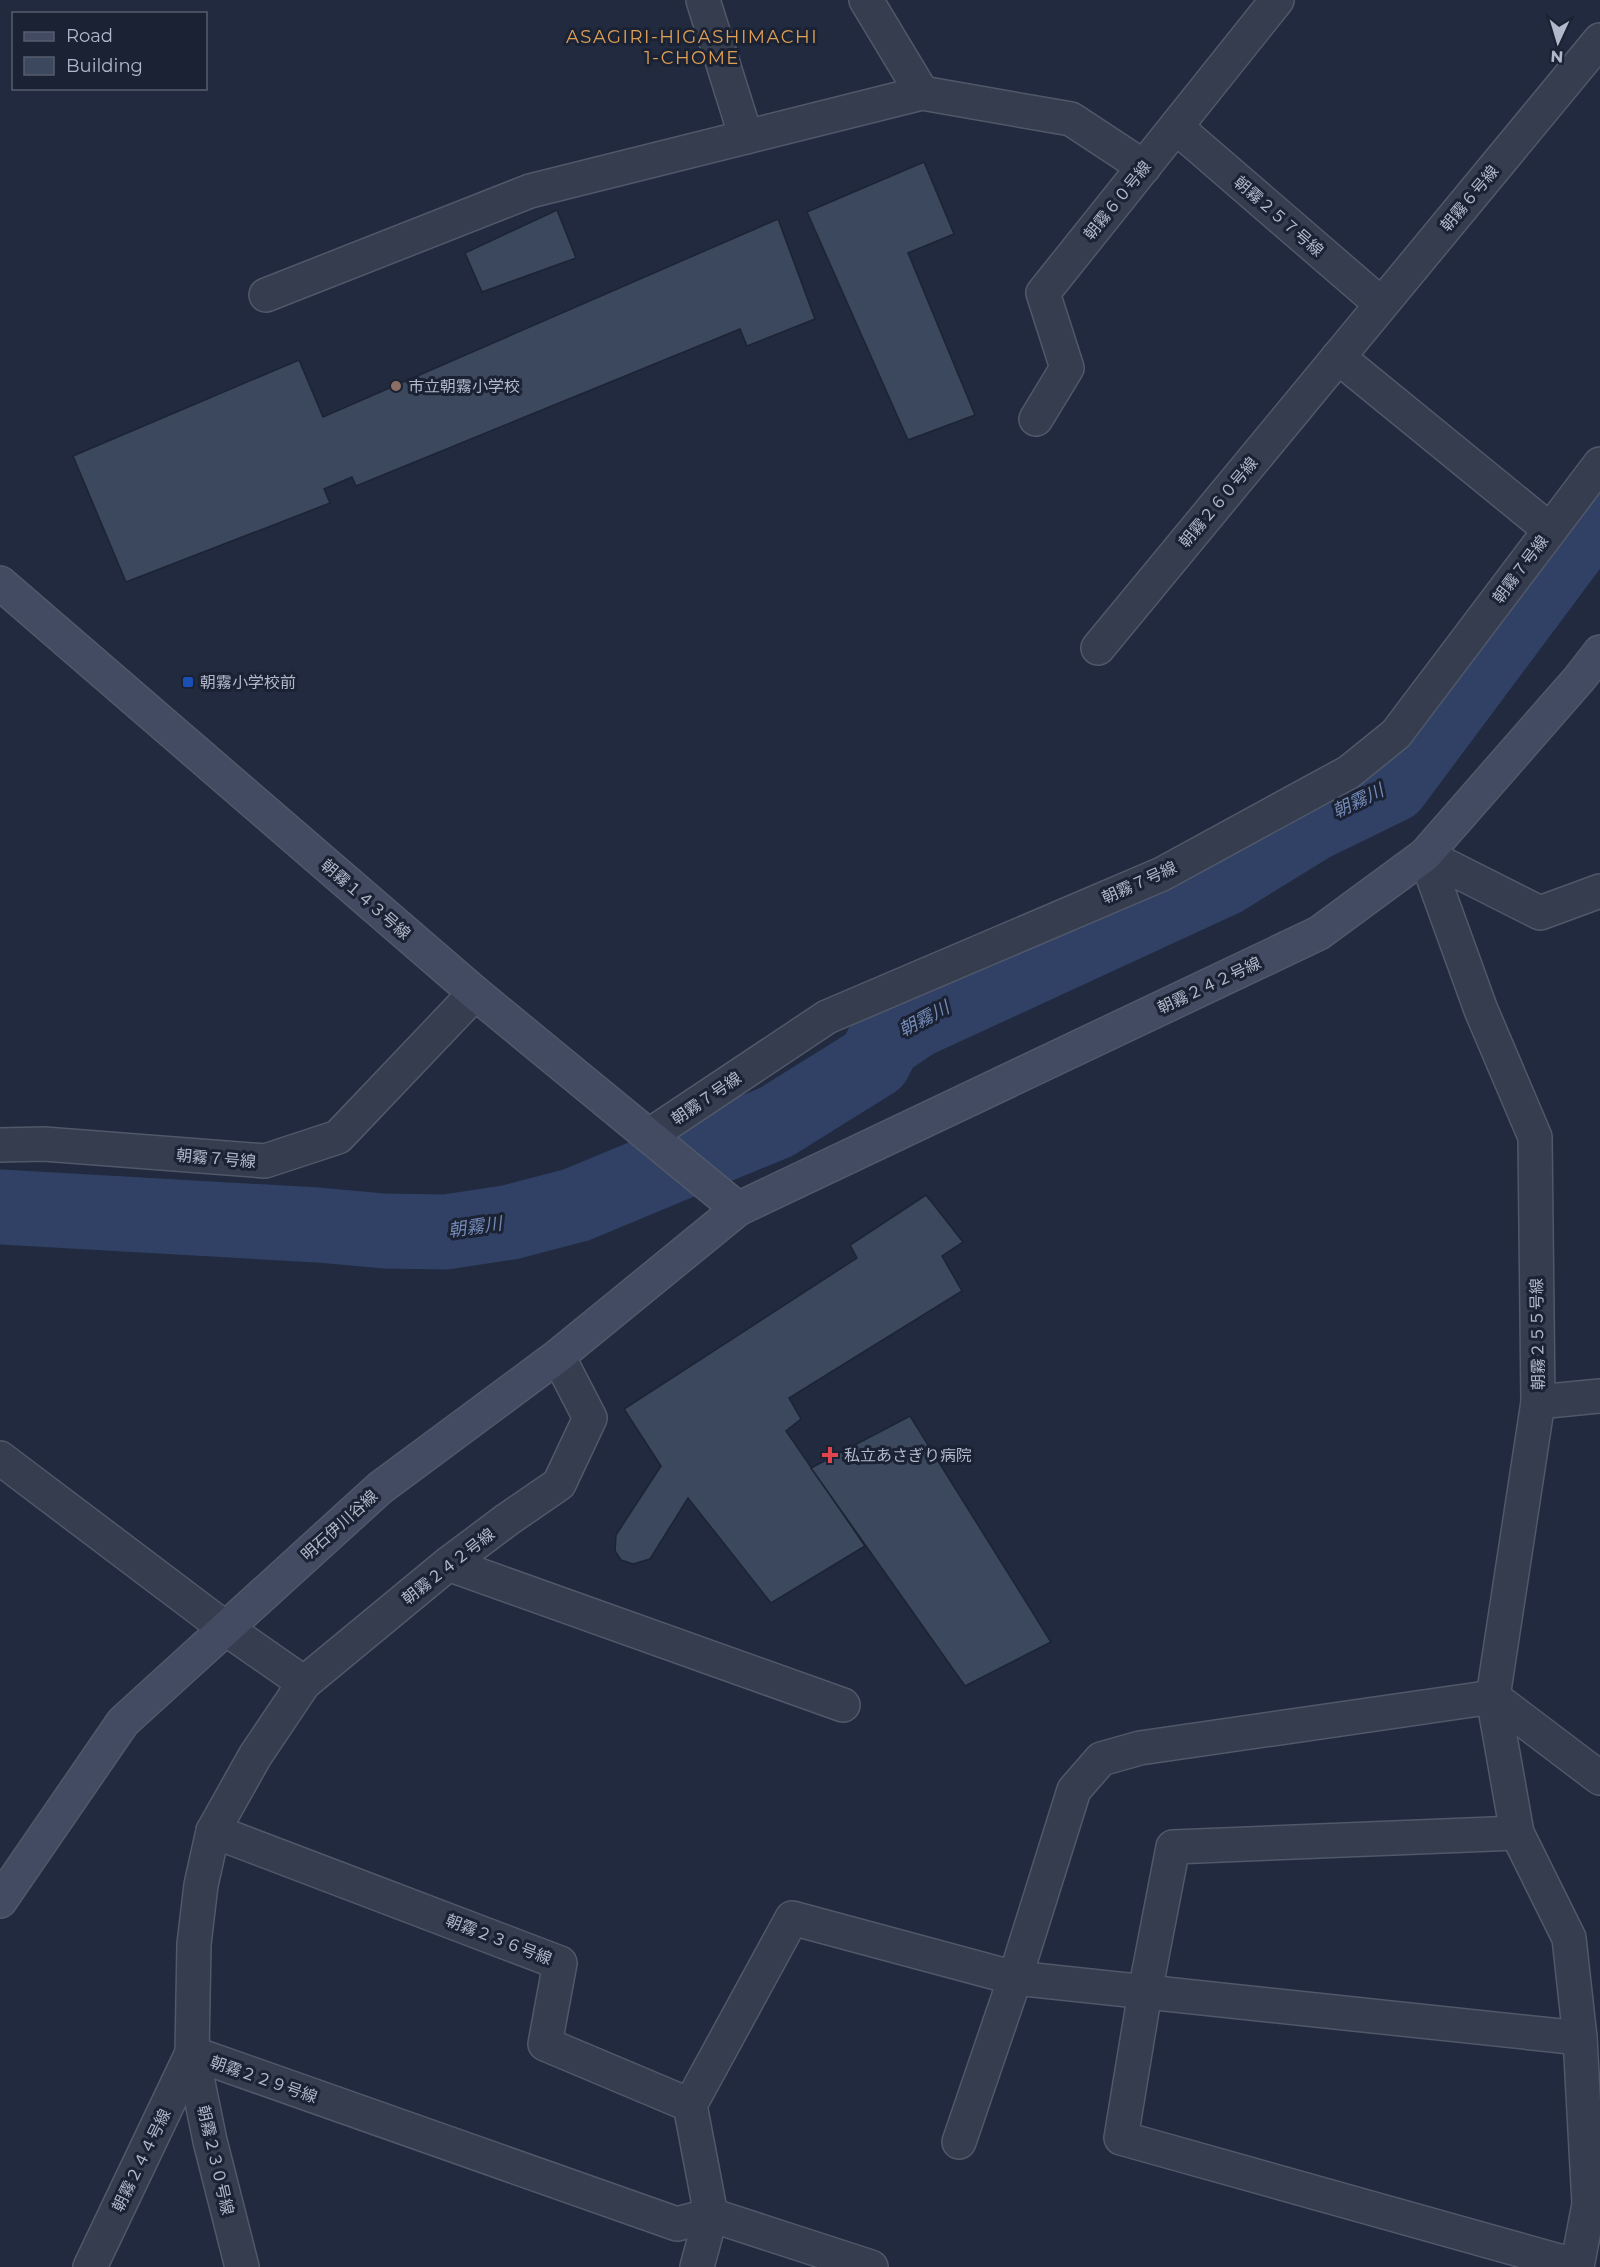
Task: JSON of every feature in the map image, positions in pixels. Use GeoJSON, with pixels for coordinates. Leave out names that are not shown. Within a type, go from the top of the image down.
{"type":"FeatureCollection","features":[{"type":"Feature","properties":{"kind":"street"},"geometry":{"type":"LineString","coordinates":[[703,0],[746,137]]}},
{"type":"Feature","properties":{"kind":"street"},"geometry":{"type":"LineString","coordinates":[[866,0],[922,93]]}},
{"type":"Feature","properties":{"kind":"street","name":"朝霧６０号線"},"geometry":{"type":"LineString","coordinates":[[1036,419],[1067,368],[1043,292],[1277,0]]}},
{"type":"Feature","properties":{"kind":"street","name":"朝霧６号線"},"geometry":{"type":"LineString","coordinates":[[1338,357],[1600,40]]}},
{"type":"Feature","properties":{"kind":"street"},"geometry":{"type":"LineString","coordinates":[[266,295],[530,191],[922,93],[1071,118],[1144,167]]}},
{"type":"Feature","properties":{"kind":"street","name":"朝霧２５７号線"},"geometry":{"type":"LineString","coordinates":[[1176,127],[1381,304]]}},
{"type":"Feature","properties":{"kind":"street"},"geometry":{"type":"LineString","coordinates":[[1338,357],[1550,530]]}},
{"type":"Feature","properties":{"kind":"street","name":"朝霧２６０号線"},"geometry":{"type":"LineString","coordinates":[[1098,648],[1338,357]]}},
{"type":"Feature","properties":{"kind":"street","name":"朝霧７号線"},"geometry":{"type":"LineString","coordinates":[[657,1141],[827,1017],[1162,874],[1349,772],[1396,734],[1600,464]]}},
{"type":"Feature","properties":{"kind":"street","name":"朝霧１４３号線"},"geometry":{"type":"LineString","coordinates":[[0,582],[475,993],[738,1209]]}},
{"type":"Feature","properties":{"kind":"street","name":"朝霧２４２号線"},"geometry":{"type":"LineString","coordinates":[[738,1209],[1318,933],[1425,855],[1600,652]]}},
{"type":"Feature","properties":{"kind":"street"},"geometry":{"type":"LineString","coordinates":[[1425,855],[1540,913],[1600,891]]}},
{"type":"Feature","properties":{"kind":"street","name":"朝霧２５５号線"},"geometry":{"type":"LineString","coordinates":[[1425,855],[1481,1010],[1535,1137],[1538,1401],[1493,1697],[1517,1833],[1569,1938],[1595,2207],[1577,2266]]}},
{"type":"Feature","properties":{"kind":"street","name":"朝霧７号線"},"geometry":{"type":"LineString","coordinates":[[0,1146],[44,1144],[265,1161],[338,1137],[475,993]]}},
{"type":"Feature","properties":{"kind":"street","name":"明石伊川谷線"},"geometry":{"type":"LineString","coordinates":[[0,1901],[123,1722],[380,1488],[558,1356],[738,1209]]}},
{"type":"Feature","properties":{"kind":"street","name":"朝霧２４２号線"},"geometry":{"type":"LineString","coordinates":[[304,1683],[448,1564],[559,1484],[590,1418],[558,1356]]}},
{"type":"Feature","properties":{"kind":"street"},"geometry":{"type":"LineString","coordinates":[[1538,1401],[1600,1396]]}},
{"type":"Feature","properties":{"kind":"street"},"geometry":{"type":"LineString","coordinates":[[0,1458],[225,1628],[304,1683]]}},
{"type":"Feature","properties":{"kind":"street"},"geometry":{"type":"LineString","coordinates":[[448,1564],[843,1705]]}},
{"type":"Feature","properties":{"kind":"street","name":"朝霧２２９号線"},"geometry":{"type":"LineString","coordinates":[[304,1683],[255,1756],[213,1831],[201,1885],[194,1944],[192,2053],[677,2224],[711,2215]]}},
{"type":"Feature","properties":{"kind":"street"},"geometry":{"type":"LineString","coordinates":[[959,2142],[1015,1978],[1074,1790],[1101,1759],[1140,1748],[1493,1697],[1600,1778]]}},
{"type":"Feature","properties":{"kind":"street","name":"朝霧２３６号線"},"geometry":{"type":"LineString","coordinates":[[213,1831],[560,1963],[545,2044],[690,2105]]}},
{"type":"Feature","properties":{"kind":"street"},"geometry":{"type":"LineString","coordinates":[[1517,1833],[1173,1847],[1145,1992],[1121,2138],[1577,2266]]}},
{"type":"Feature","properties":{"kind":"street"},"geometry":{"type":"LineString","coordinates":[[696,2267],[711,2215],[690,2105],[792,1918],[1015,1978],[1580,2038]]}},
{"type":"Feature","properties":{"kind":"street","name":"朝霧２４４号線"},"geometry":{"type":"LineString","coordinates":[[90,2267],[192,2053]]}},
{"type":"Feature","properties":{"kind":"street","name":"朝霧２３０号線"},"geometry":{"type":"LineString","coordinates":[[192,2053],[210,2141],[242,2267]]}},
{"type":"Feature","properties":{"kind":"street"},"geometry":{"type":"LineString","coordinates":[[711,2215],[871,2267]]}},
{"type":"Feature","properties":{"kind":"building"},"geometry":{"type":"Polygon","coordinates":[[[924,162],[954,234],[908,253],[975,415],[908,440],[807,212],[924,162]]]}},
{"type":"Feature","properties":{"kind":"building"},"geometry":{"type":"Polygon","coordinates":[[[557,210],[576,258],[482,292],[465,253],[557,210]]]}},
{"type":"Feature","properties":{"kind":"building"},"geometry":{"type":"Polygon","coordinates":[[[778,219],[815,319],[747,346],[740,329],[356,486],[352,477],[324,489],[330,503],[126,582],[73,456],[299,360],[323,417],[778,219]]]}},
{"type":"Feature","properties":{"kind":"building"},"geometry":{"type":"Polygon","coordinates":[[[926,1195],[963,1242],[942,1256],[962,1291],[789,1398],[801,1419],[786,1431],[865,1546],[771,1603],[688,1498],[650,1559],[633,1564],[621,1560],[615,1551],[616,1535],[661,1466],[624,1409],[857,1258],[850,1245],[926,1195]]]}},
{"type":"Feature","properties":{"kind":"building"},"geometry":{"type":"Polygon","coordinates":[[[910,1416],[1051,1642],[965,1686],[811,1468],[910,1416]]]}},
{"type":"Feature","properties":{"kind":"waterway","name":"朝霧川"},"geometry":{"type":"LineString","coordinates":[[0,1207],[318,1225],[384,1231],[446,1232],[511,1222],[576,1205],[776,1122],[874,1061],[884,1042],[915,1021],[1223,879],[1312,824],[1392,785],[1600,506]]}},
{"type":"Feature","properties":{"kind":"place","name":"市立朝霧小学校"},"geometry":{"type":"Point","coordinates":[396,386]}},
{"type":"Feature","properties":{"kind":"place","name":"朝霧小学校前"},"geometry":{"type":"Point","coordinates":[188,682]}},
{"type":"Feature","properties":{"kind":"place","name":"私立あさぎり病院"},"geometry":{"type":"Point","coordinates":[830,1455]}},
{"type":"Feature","properties":{"kind":"district","name":"ASAGIRI-HIGASHIMACHI 1-CHOME"},"geometry":{"type":"Point","coordinates":[692,47]}}]}
